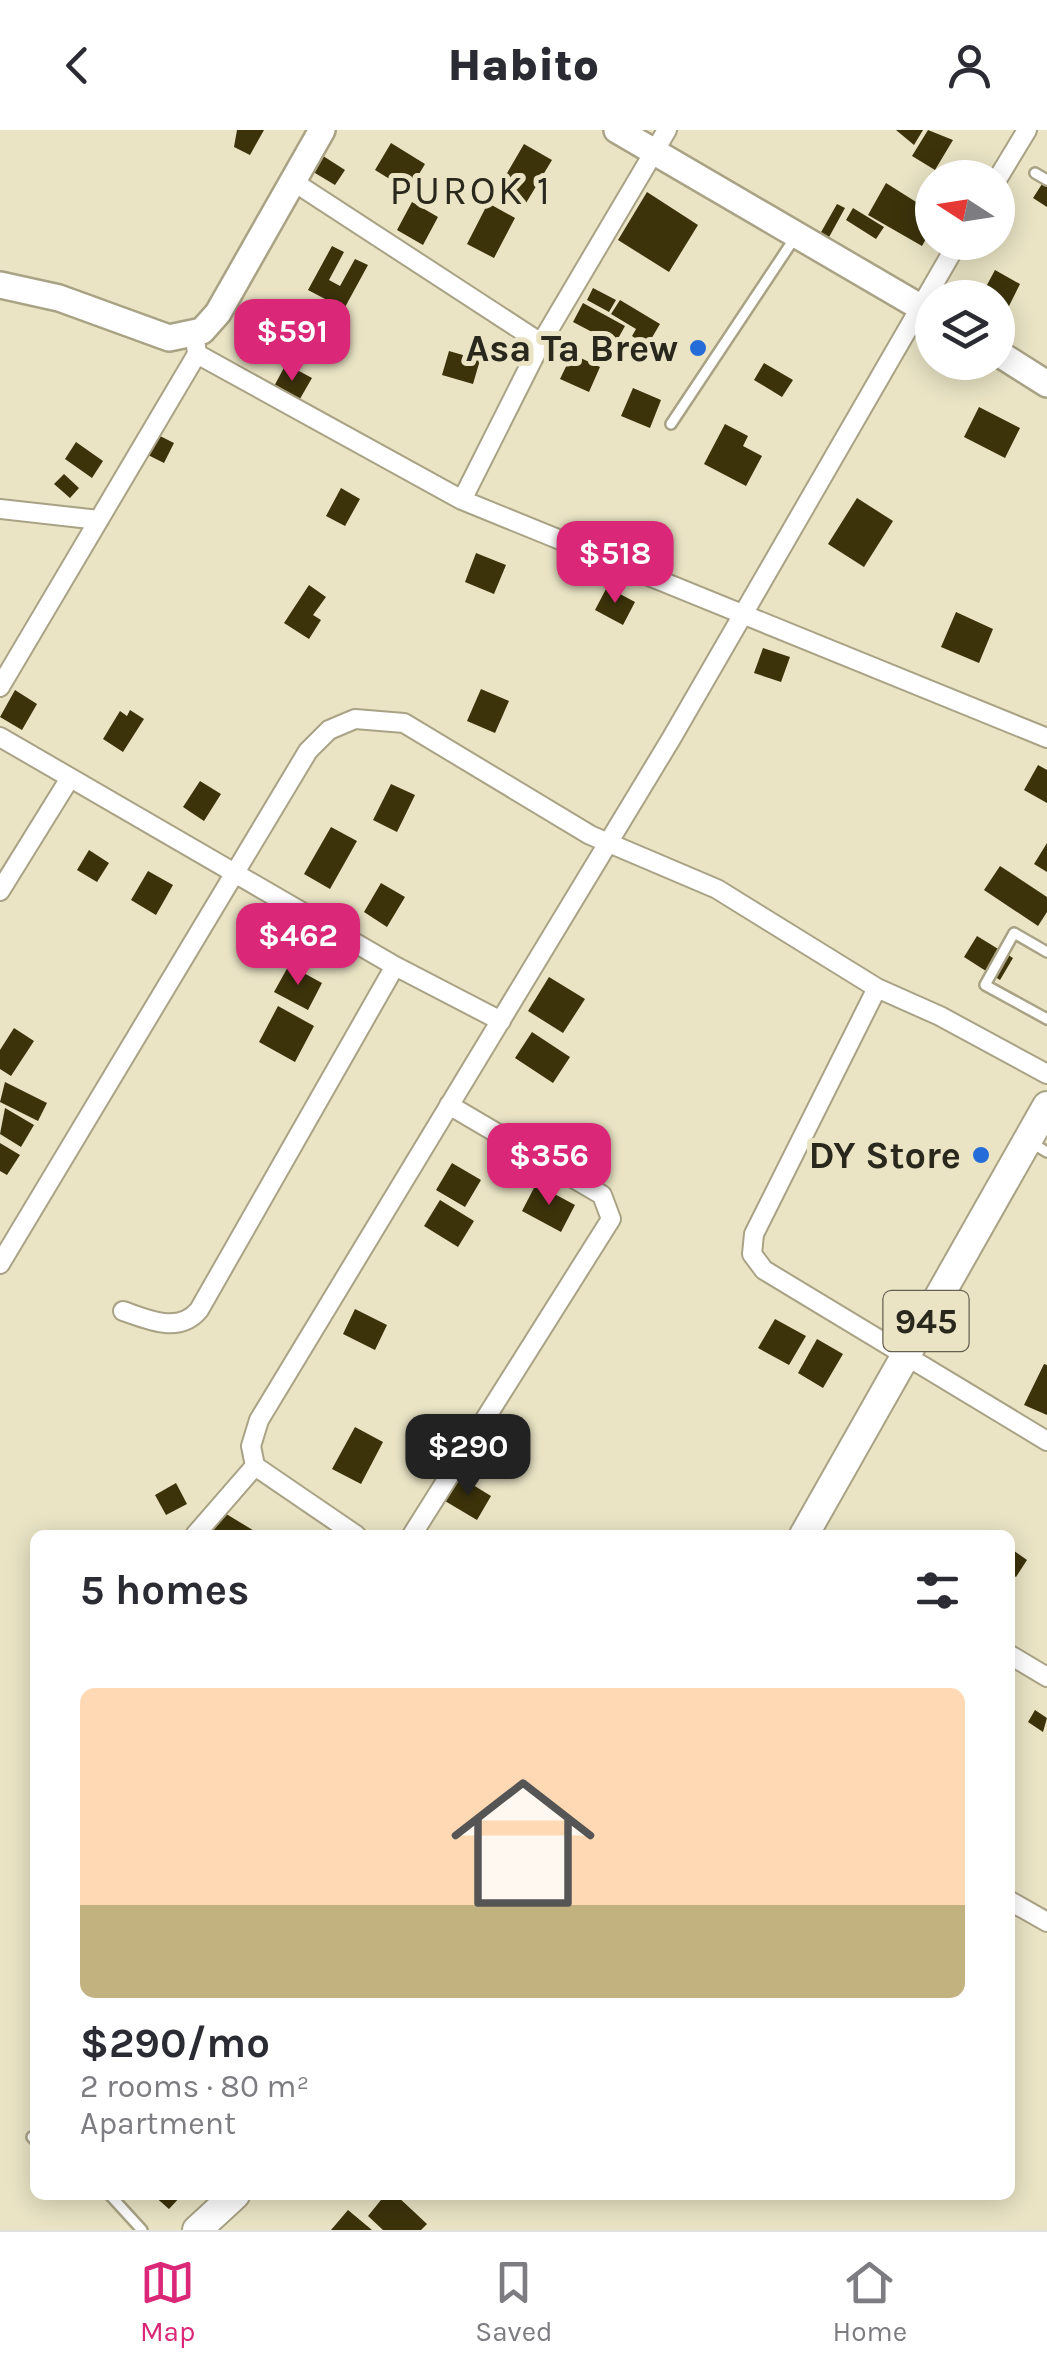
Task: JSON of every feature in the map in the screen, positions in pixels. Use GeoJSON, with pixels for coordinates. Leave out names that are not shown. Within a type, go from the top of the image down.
{"type":"FeatureCollection","features":[{"type":"Feature","properties":{"kind":"main road","name":"945"},"geometry":{"type":"LineString","coordinates":[[809,1530],[907,1354],[1037,1147],[1047,1106]]}},
{"type":"Feature","properties":{"kind":"main road"},"geometry":{"type":"LineString","coordinates":[[198,2230],[230,2200]]}},
{"type":"Feature","properties":{"kind":"street"},"geometry":{"type":"LineString","coordinates":[[0,687],[322,130]]}},
{"type":"Feature","properties":{"kind":"street"},"geometry":{"type":"LineString","coordinates":[[617,130],[660,141],[797,234],[915,304]]}},
{"type":"Feature","properties":{"kind":"street"},"geometry":{"type":"LineString","coordinates":[[1009,160],[1027,130]]}},
{"type":"Feature","properties":{"kind":"street"},"geometry":{"type":"LineString","coordinates":[[462,500],[541,343],[660,141]]}},
{"type":"Feature","properties":{"kind":"street"},"geometry":{"type":"LineString","coordinates":[[294,182],[541,343]]}},
{"type":"Feature","properties":{"kind":"street"},"geometry":{"type":"LineString","coordinates":[[0,285],[59,298],[195,344],[462,500],[1047,738]]}},
{"type":"Feature","properties":{"kind":"street"},"geometry":{"type":"LineString","coordinates":[[349,1530],[255,1466],[250,1446],[259,1420],[915,328]]}},
{"type":"Feature","properties":{"kind":"street"},"geometry":{"type":"LineString","coordinates":[[1015,364],[1047,384]]}},
{"type":"Feature","properties":{"kind":"street"},"geometry":{"type":"LineString","coordinates":[[0,509],[99,520]]}},
{"type":"Feature","properties":{"kind":"street"},"geometry":{"type":"LineString","coordinates":[[0,1264],[233,873],[319,737],[342,722],[366,716],[421,730],[608,844],[717,889],[877,988],[940,1016],[1047,1074]]}},
{"type":"Feature","properties":{"kind":"street"},"geometry":{"type":"LineString","coordinates":[[0,736],[395,966],[501,1021]]}},
{"type":"Feature","properties":{"kind":"street"},"geometry":{"type":"LineString","coordinates":[[0,891],[70,778]]}},
{"type":"Feature","properties":{"kind":"street"},"geometry":{"type":"LineString","coordinates":[[124,1311],[168,1323],[191,1319],[199,1310],[395,966]]}},
{"type":"Feature","properties":{"kind":"street"},"geometry":{"type":"LineString","coordinates":[[877,988],[754,1234],[752,1254],[764,1270],[1047,1441]]}},
{"type":"Feature","properties":{"kind":"street"},"geometry":{"type":"LineString","coordinates":[[415,1530],[611,1218],[602,1196],[449,1105]]}},
{"type":"Feature","properties":{"kind":"street"},"geometry":{"type":"LineString","coordinates":[[199,1530],[255,1466]]}},
{"type":"Feature","properties":{"kind":"street"},"geometry":{"type":"LineString","coordinates":[[1015,1658],[1047,1677]]}},
{"type":"Feature","properties":{"kind":"street"},"geometry":{"type":"LineString","coordinates":[[1015,1905],[1047,1922]]}},
{"type":"Feature","properties":{"kind":"lane"},"geometry":{"type":"LineString","coordinates":[[1036,173],[1047,180]]}},
{"type":"Feature","properties":{"kind":"lane"},"geometry":{"type":"LineString","coordinates":[[670,424],[797,234]]}},
{"type":"Feature","properties":{"kind":"lane"},"geometry":{"type":"LineString","coordinates":[[1047,952],[1014,933],[985,985],[1047,1019]]}},
{"type":"Feature","properties":{"kind":"lane"},"geometry":{"type":"LineString","coordinates":[[115,2200],[142,2230]]}},
{"type":"Feature","properties":{"kind":"building"},"geometry":{"type":"Polygon","coordinates":[[[237,130],[264,130],[250,155],[234,147],[237,130]]]}},
{"type":"Feature","properties":{"kind":"building"},"geometry":{"type":"Polygon","coordinates":[[[896,130],[923,130],[914,145],[896,130]]]}},
{"type":"Feature","properties":{"kind":"building"},"geometry":{"type":"Polygon","coordinates":[[[928,130],[953,140],[941,160],[919,160],[912,156],[928,130]]]}},
{"type":"Feature","properties":{"kind":"building"},"geometry":{"type":"Polygon","coordinates":[[[391,143],[425,164],[409,191],[375,170],[391,143]]]}},
{"type":"Feature","properties":{"kind":"building"},"geometry":{"type":"Polygon","coordinates":[[[524,144],[552,160],[526,203],[499,187],[524,144]]]}},
{"type":"Feature","properties":{"kind":"building"},"geometry":{"type":"Polygon","coordinates":[[[320,154],[345,170],[335,185],[310,170],[320,154]]]}},
{"type":"Feature","properties":{"kind":"building"},"geometry":{"type":"Polygon","coordinates":[[[886,183],[915,201],[915,242],[868,215],[886,183]]]}},
{"type":"Feature","properties":{"kind":"building"},"geometry":{"type":"Polygon","coordinates":[[[1042,184],[1047,187],[1047,207],[1033,198],[1042,184]]]}},
{"type":"Feature","properties":{"kind":"building"},"geometry":{"type":"Polygon","coordinates":[[[647,192],[698,225],[669,272],[618,240],[647,192]]]}},
{"type":"Feature","properties":{"kind":"building"},"geometry":{"type":"Polygon","coordinates":[[[412,202],[438,217],[423,245],[397,230],[412,202]]]}},
{"type":"Feature","properties":{"kind":"building"},"geometry":{"type":"Polygon","coordinates":[[[488,203],[515,218],[494,258],[467,244],[488,203]]]}},
{"type":"Feature","properties":{"kind":"building"},"geometry":{"type":"Polygon","coordinates":[[[837,204],[845,208],[828,239],[820,234],[837,204]]]}},
{"type":"Feature","properties":{"kind":"building"},"geometry":{"type":"Polygon","coordinates":[[[853,208],[884,227],[876,239],[846,220],[853,208]]]}},
{"type":"Feature","properties":{"kind":"building"},"geometry":{"type":"Polygon","coordinates":[[[332,246],[344,252],[329,280],[340,286],[355,259],[368,265],[344,309],[308,290],[332,246]]]}},
{"type":"Feature","properties":{"kind":"building"},"geometry":{"type":"Polygon","coordinates":[[[995,270],[1013,280],[990,280],[995,270]]]}},
{"type":"Feature","properties":{"kind":"building"},"geometry":{"type":"Polygon","coordinates":[[[593,288],[616,300],[609,312],[587,300],[593,288]]]}},
{"type":"Feature","properties":{"kind":"building"},"geometry":{"type":"Polygon","coordinates":[[[620,300],[660,324],[647,346],[632,336],[636,329],[611,314],[620,300]]]}},
{"type":"Feature","properties":{"kind":"building"},"geometry":{"type":"Polygon","coordinates":[[[583,303],[625,326],[615,344],[573,322],[583,303]]]}},
{"type":"Feature","properties":{"kind":"building"},"geometry":{"type":"Polygon","coordinates":[[[449,351],[480,360],[473,384],[442,375],[449,351]]]}},
{"type":"Feature","properties":{"kind":"building"},"geometry":{"type":"Polygon","coordinates":[[[572,354],[600,367],[589,392],[560,379],[572,354]]]}},
{"type":"Feature","properties":{"kind":"building"},"geometry":{"type":"Polygon","coordinates":[[[764,363],[793,380],[782,397],[754,380],[764,363]]]}},
{"type":"Feature","properties":{"kind":"building"},"geometry":{"type":"Polygon","coordinates":[[[286,364],[312,378],[297,404],[272,390],[286,364]]]}},
{"type":"Feature","properties":{"kind":"building"},"geometry":{"type":"Polygon","coordinates":[[[633,388],[661,400],[650,428],[621,416],[633,388]]]}},
{"type":"Feature","properties":{"kind":"building"},"geometry":{"type":"Polygon","coordinates":[[[979,407],[1020,428],[1005,458],[964,437],[979,407]]]}},
{"type":"Feature","properties":{"kind":"building"},"geometry":{"type":"Polygon","coordinates":[[[725,424],[748,436],[743,446],[762,456],[746,486],[704,464],[725,424]]]}},
{"type":"Feature","properties":{"kind":"building"},"geometry":{"type":"Polygon","coordinates":[[[154,433],[174,443],[164,463],[144,453],[154,433]]]}},
{"type":"Feature","properties":{"kind":"building"},"geometry":{"type":"Polygon","coordinates":[[[76,442],[103,461],[92,478],[65,459],[76,442]]]}},
{"type":"Feature","properties":{"kind":"building"},"geometry":{"type":"Polygon","coordinates":[[[64,474],[79,488],[70,498],[54,484],[64,474]]]}},
{"type":"Feature","properties":{"kind":"building"},"geometry":{"type":"Polygon","coordinates":[[[341,488],[360,499],[345,526],[326,516],[341,488]]]}},
{"type":"Feature","properties":{"kind":"building"},"geometry":{"type":"Polygon","coordinates":[[[857,498],[893,521],[864,567],[828,544],[857,498]]]}},
{"type":"Feature","properties":{"kind":"building"},"geometry":{"type":"Polygon","coordinates":[[[476,553],[506,565],[494,594],[465,582],[476,553]]]}},
{"type":"Feature","properties":{"kind":"building"},"geometry":{"type":"Polygon","coordinates":[[[309,585],[326,597],[313,615],[321,620],[309,639],[284,623],[309,585]]]}},
{"type":"Feature","properties":{"kind":"building"},"geometry":{"type":"Polygon","coordinates":[[[607,587],[635,602],[623,625],[595,610],[607,587]]]}},
{"type":"Feature","properties":{"kind":"building"},"geometry":{"type":"Polygon","coordinates":[[[956,612],[993,629],[979,663],[941,647],[956,612]]]}},
{"type":"Feature","properties":{"kind":"building"},"geometry":{"type":"Polygon","coordinates":[[[763,648],[790,657],[781,682],[754,673],[763,648]]]}},
{"type":"Feature","properties":{"kind":"building"},"geometry":{"type":"Polygon","coordinates":[[[481,689],[509,701],[495,733],[467,721],[481,689]]]}},
{"type":"Feature","properties":{"kind":"building"},"geometry":{"type":"Polygon","coordinates":[[[15,690],[37,704],[22,730],[0,717],[15,690]]]}},
{"type":"Feature","properties":{"kind":"building"},"geometry":{"type":"Polygon","coordinates":[[[130,710],[144,719],[123,752],[103,739],[120,711],[127,716],[130,710]]]}},
{"type":"Feature","properties":{"kind":"building"},"geometry":{"type":"Polygon","coordinates":[[[1038,765],[1047,770],[1047,803],[1024,790],[1038,765]]]}},
{"type":"Feature","properties":{"kind":"building"},"geometry":{"type":"Polygon","coordinates":[[[200,781],[221,794],[204,821],[183,807],[200,781]]]}},
{"type":"Feature","properties":{"kind":"building"},"geometry":{"type":"Polygon","coordinates":[[[391,784],[415,795],[397,832],[373,820],[391,784]]]}},
{"type":"Feature","properties":{"kind":"building"},"geometry":{"type":"Polygon","coordinates":[[[331,827],[357,841],[330,889],[304,874],[331,827]]]}},
{"type":"Feature","properties":{"kind":"building"},"geometry":{"type":"Polygon","coordinates":[[[1047,843],[1047,872],[1034,864],[1047,843]]]}},
{"type":"Feature","properties":{"kind":"building"},"geometry":{"type":"Polygon","coordinates":[[[89,850],[109,863],[97,882],[77,870],[89,850]]]}},
{"type":"Feature","properties":{"kind":"building"},"geometry":{"type":"Polygon","coordinates":[[[1000,866],[1047,897],[1047,912],[1038,926],[984,890],[1000,866]]]}},
{"type":"Feature","properties":{"kind":"building"},"geometry":{"type":"Polygon","coordinates":[[[148,871],[173,885],[156,915],[131,900],[148,871]]]}},
{"type":"Feature","properties":{"kind":"building"},"geometry":{"type":"Polygon","coordinates":[[[381,883],[405,897],[387,927],[364,912],[381,883]]]}},
{"type":"Feature","properties":{"kind":"building"},"geometry":{"type":"Polygon","coordinates":[[[977,936],[1013,958],[1000,980],[964,957],[977,936]]]}},
{"type":"Feature","properties":{"kind":"building"},"geometry":{"type":"Polygon","coordinates":[[[289,965],[322,983],[308,1010],[274,992],[289,965]]]}},
{"type":"Feature","properties":{"kind":"building"},"geometry":{"type":"Polygon","coordinates":[[[549,977],[585,999],[563,1033],[528,1011],[549,977]]]}},
{"type":"Feature","properties":{"kind":"building"},"geometry":{"type":"Polygon","coordinates":[[[278,1006],[314,1026],[295,1062],[259,1042],[278,1006]]]}},
{"type":"Feature","properties":{"kind":"building"},"geometry":{"type":"Polygon","coordinates":[[[14,1028],[34,1041],[11,1076],[0,1069],[0,1050],[14,1028]]]}},
{"type":"Feature","properties":{"kind":"building"},"geometry":{"type":"Polygon","coordinates":[[[532,1032],[570,1057],[553,1083],[515,1058],[532,1032]]]}},
{"type":"Feature","properties":{"kind":"building"},"geometry":{"type":"Polygon","coordinates":[[[5,1082],[47,1103],[38,1121],[0,1102],[5,1082]]]}},
{"type":"Feature","properties":{"kind":"building"},"geometry":{"type":"Polygon","coordinates":[[[5,1108],[34,1125],[21,1147],[0,1134],[5,1108]]]}},
{"type":"Feature","properties":{"kind":"building"},"geometry":{"type":"Polygon","coordinates":[[[0,1143],[20,1155],[7,1175],[0,1171],[0,1143]]]}},
{"type":"Feature","properties":{"kind":"building"},"geometry":{"type":"Polygon","coordinates":[[[452,1163],[481,1180],[465,1207],[436,1190],[452,1163]]]}},
{"type":"Feature","properties":{"kind":"building"},"geometry":{"type":"Polygon","coordinates":[[[536,1184],[575,1205],[561,1232],[522,1211],[536,1184]]]}},
{"type":"Feature","properties":{"kind":"building"},"geometry":{"type":"Polygon","coordinates":[[[440,1200],[474,1221],[458,1247],[424,1226],[440,1200]]]}},
{"type":"Feature","properties":{"kind":"building"},"geometry":{"type":"Polygon","coordinates":[[[355,1309],[387,1325],[375,1350],[343,1334],[355,1309]]]}},
{"type":"Feature","properties":{"kind":"building"},"geometry":{"type":"Polygon","coordinates":[[[775,1319],[806,1336],[789,1365],[758,1348],[775,1319]]]}},
{"type":"Feature","properties":{"kind":"building"},"geometry":{"type":"Polygon","coordinates":[[[817,1339],[843,1354],[823,1388],[798,1373],[817,1339]]]}},
{"type":"Feature","properties":{"kind":"building"},"geometry":{"type":"Polygon","coordinates":[[[1044,1364],[1047,1365],[1047,1415],[1024,1405],[1044,1364]]]}},
{"type":"Feature","properties":{"kind":"building"},"geometry":{"type":"Polygon","coordinates":[[[355,1427],[383,1442],[361,1484],[332,1469],[355,1427]]]}},
{"type":"Feature","properties":{"kind":"building"},"geometry":{"type":"Polygon","coordinates":[[[460,1477],[491,1496],[477,1520],[445,1501],[460,1477]]]}},
{"type":"Feature","properties":{"kind":"building"},"geometry":{"type":"Polygon","coordinates":[[[176,1483],[187,1504],[166,1515],[155,1495],[176,1483]]]}},
{"type":"Feature","properties":{"kind":"building"},"geometry":{"type":"Polygon","coordinates":[[[223,1512],[253,1530],[213,1530],[223,1512]]]}},
{"type":"Feature","properties":{"kind":"building"},"geometry":{"type":"Polygon","coordinates":[[[1015,1552],[1027,1560],[1015,1576],[1015,1552]]]}},
{"type":"Feature","properties":{"kind":"building"},"geometry":{"type":"Polygon","coordinates":[[[1035,1710],[1047,1718],[1043,1732],[1028,1722],[1035,1710]]]}},
{"type":"Feature","properties":{"kind":"building"},"geometry":{"type":"Polygon","coordinates":[[[159,2200],[177,2200],[169,2209],[159,2200]]]}},
{"type":"Feature","properties":{"kind":"building"},"geometry":{"type":"Polygon","coordinates":[[[381,2200],[401,2200],[427,2224],[421,2230],[383,2230],[368,2216],[381,2200]]]}},
{"type":"Feature","properties":{"kind":"building"},"geometry":{"type":"Polygon","coordinates":[[[348,2210],[372,2230],[331,2230],[348,2210]]]}},
{"type":"Feature","properties":{"kind":"place","name":"Asa Ta Brew"},"geometry":{"type":"Point","coordinates":[698,348]}},
{"type":"Feature","properties":{"kind":"place","name":"DY Store"},"geometry":{"type":"Point","coordinates":[981,1155]}},
{"type":"Feature","properties":{"kind":"district","name":"PUROK 1"},"geometry":{"type":"Point","coordinates":[471,190]}}]}
